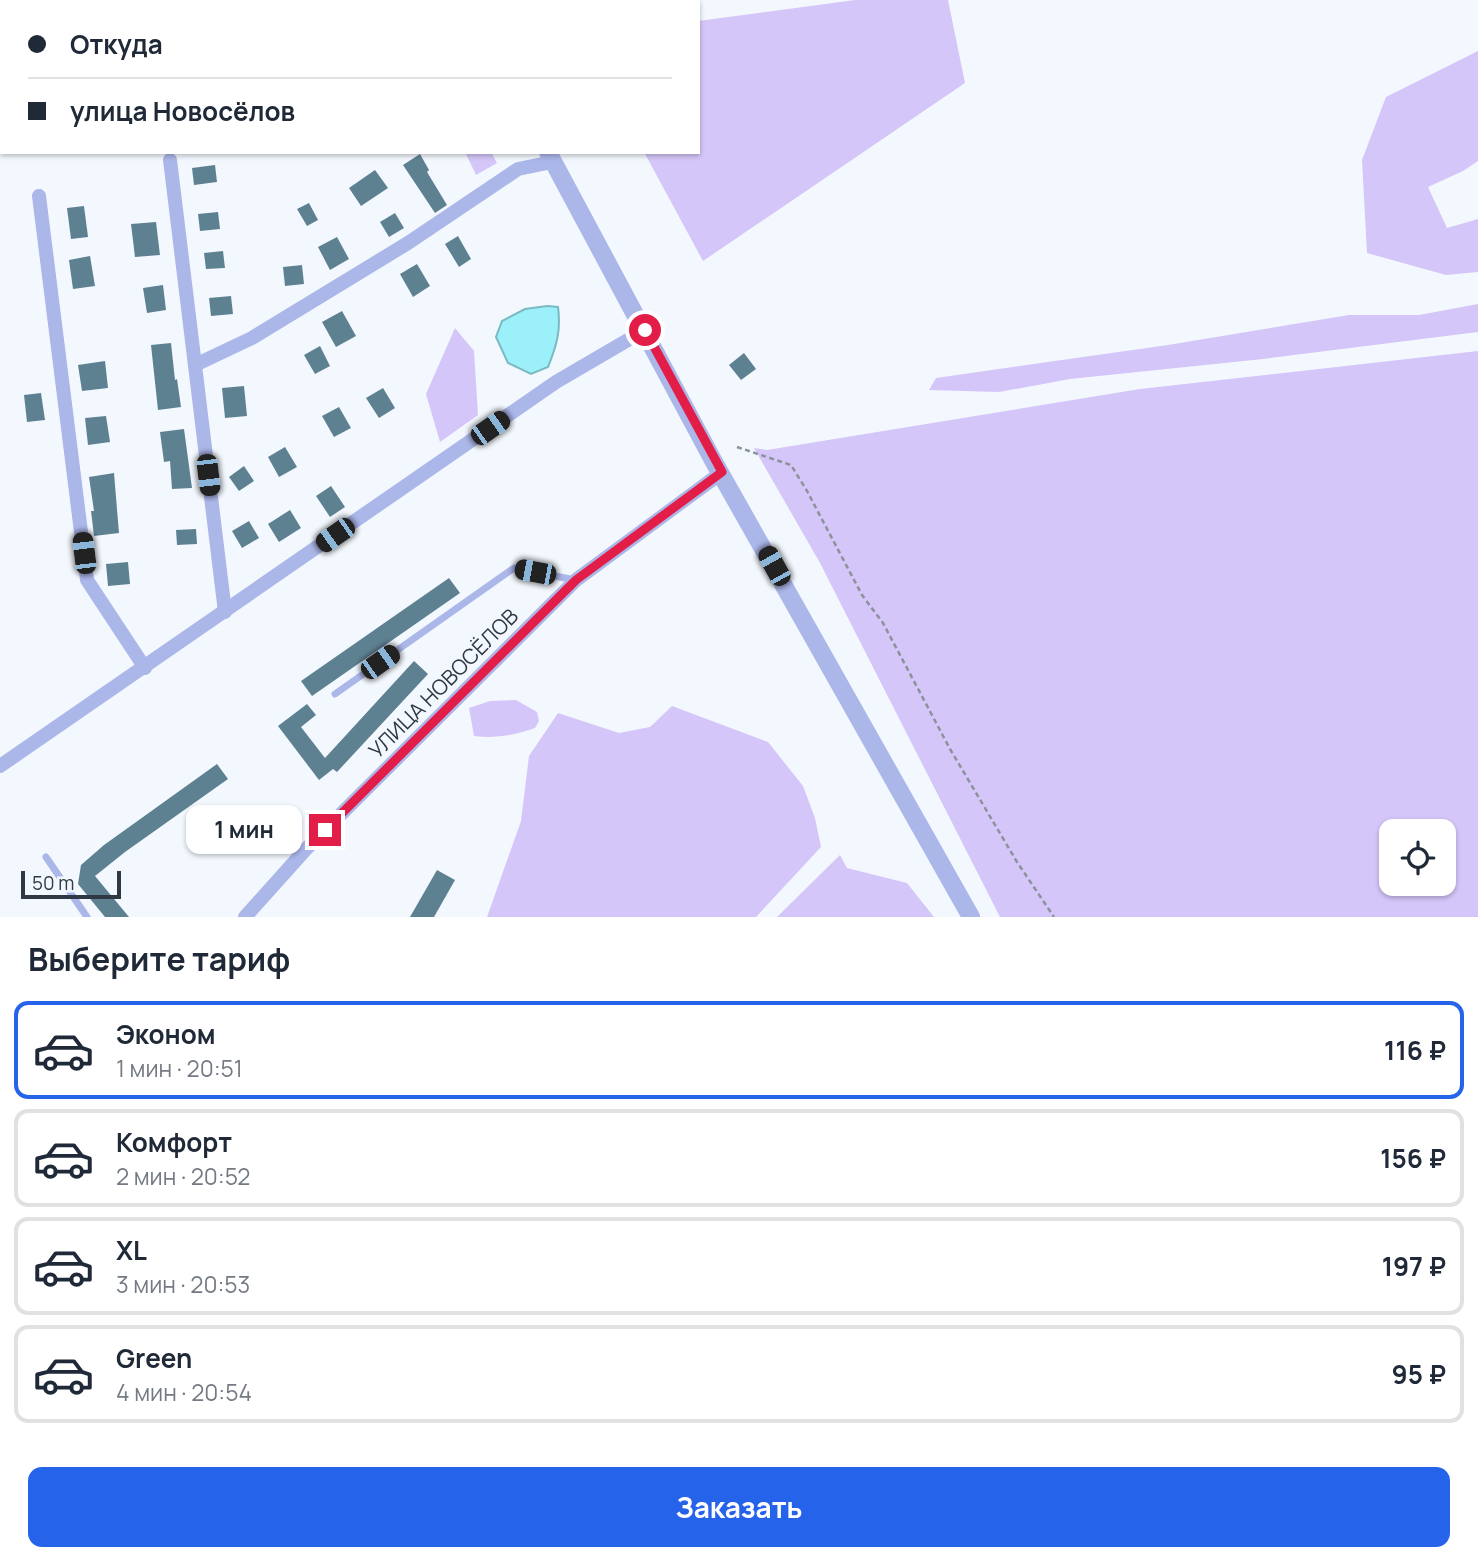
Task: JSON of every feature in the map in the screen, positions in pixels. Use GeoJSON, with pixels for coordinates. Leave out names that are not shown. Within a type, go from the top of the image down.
{"type":"FeatureCollection","features":[{"type":"Feature","properties":{"kind":"street"},"geometry":{"type":"LineString","coordinates":[[195,365],[252,338],[408,243],[518,170],[550,157],[722,472],[971,917]]}},
{"type":"Feature","properties":{"kind":"street"},"geometry":{"type":"LineString","coordinates":[[170,160],[225,612]]}},
{"type":"Feature","properties":{"kind":"street"},"geometry":{"type":"LineString","coordinates":[[39,196],[88,580],[145,668]]}},
{"type":"Feature","properties":{"kind":"street"},"geometry":{"type":"LineString","coordinates":[[0,766],[556,382],[645,330]]}},
{"type":"Feature","properties":{"kind":"street","name":"УЛИЦА НОВОСЁЛОВ"},"geometry":{"type":"LineString","coordinates":[[245,917],[306,849],[576,580],[722,472]]}},
{"type":"Feature","properties":{"kind":"lane"},"geometry":{"type":"LineString","coordinates":[[335,694],[514,568],[576,580]]}},
{"type":"Feature","properties":{"kind":"lane"},"geometry":{"type":"LineString","coordinates":[[46,856],[87,917]]}},
{"type":"Feature","properties":{"kind":"path"},"geometry":{"type":"LineString","coordinates":[[737,447],[791,465],[862,595],[883,623],[950,749],[1017,862],[1054,917]]}},
{"type":"Feature","properties":{"kind":"shaded area"},"geometry":{"type":"Polygon","coordinates":[[[855,0],[948,0],[965,83],[703,261],[645,154],[700,154],[700,21],[855,0]]]}},
{"type":"Feature","properties":{"kind":"shaded area"},"geometry":{"type":"Polygon","coordinates":[[[1478,51],[1478,161],[1428,187],[1447,228],[1478,219],[1478,272],[1446,275],[1367,253],[1362,160],[1386,97],[1478,51]]]}},
{"type":"Feature","properties":{"kind":"shaded area"},"geometry":{"type":"Polygon","coordinates":[[[466,154],[492,154],[497,163],[476,175],[466,154]]]}},
{"type":"Feature","properties":{"kind":"shaded area"},"geometry":{"type":"Polygon","coordinates":[[[1478,304],[1478,332],[1263,359],[1070,379],[999,392],[929,390],[936,378],[1168,345],[1349,315],[1419,315],[1478,304]]]}},
{"type":"Feature","properties":{"kind":"shaded area"},"geometry":{"type":"Polygon","coordinates":[[[455,328],[474,351],[478,415],[440,442],[426,394],[455,328]]]}},
{"type":"Feature","properties":{"kind":"shaded area"},"geometry":{"type":"Polygon","coordinates":[[[1478,351],[1478,917],[1000,917],[820,563],[754,448],[767,450],[1140,389],[1478,351]]]}},
{"type":"Feature","properties":{"kind":"shaded area"},"geometry":{"type":"Polygon","coordinates":[[[516,700],[537,712],[539,721],[535,728],[505,736],[474,736],[469,708],[490,701],[516,700]]]}},
{"type":"Feature","properties":{"kind":"shaded area"},"geometry":{"type":"Polygon","coordinates":[[[672,706],[768,742],[803,786],[815,818],[821,847],[756,917],[487,917],[521,821],[529,756],[558,713],[619,733],[650,727],[672,706]]]}},
{"type":"Feature","properties":{"kind":"shaded area"},"geometry":{"type":"Polygon","coordinates":[[[840,855],[847,868],[907,883],[934,917],[777,917],[840,855]]]}},
{"type":"Feature","properties":{"kind":"water"},"geometry":{"type":"Polygon","coordinates":[[[558,307],[559,330],[556,344],[548,367],[531,374],[508,363],[496,337],[502,321],[525,309],[558,307]]]}},
{"type":"Feature","properties":{"kind":"building"},"geometry":{"type":"Polygon","coordinates":[[[420,154],[429,170],[427,172],[447,205],[435,213],[403,165],[420,154]]]}},
{"type":"Feature","properties":{"kind":"building"},"geometry":{"type":"Polygon","coordinates":[[[215,165],[217,182],[194,185],[192,168],[215,165]]]}},
{"type":"Feature","properties":{"kind":"building"},"geometry":{"type":"Polygon","coordinates":[[[375,170],[388,188],[361,206],[349,188],[375,170]]]}},
{"type":"Feature","properties":{"kind":"building"},"geometry":{"type":"Polygon","coordinates":[[[309,203],[318,220],[307,226],[297,209],[309,203]]]}},
{"type":"Feature","properties":{"kind":"building"},"geometry":{"type":"Polygon","coordinates":[[[84,206],[88,237],[71,239],[67,208],[84,206]]]}},
{"type":"Feature","properties":{"kind":"building"},"geometry":{"type":"Polygon","coordinates":[[[218,212],[220,229],[200,231],[198,214],[218,212]]]}},
{"type":"Feature","properties":{"kind":"building"},"geometry":{"type":"Polygon","coordinates":[[[395,213],[404,228],[389,237],[380,222],[395,213]]]}},
{"type":"Feature","properties":{"kind":"building"},"geometry":{"type":"Polygon","coordinates":[[[156,222],[160,255],[135,257],[131,224],[156,222]]]}},
{"type":"Feature","properties":{"kind":"building"},"geometry":{"type":"Polygon","coordinates":[[[458,236],[471,259],[459,267],[445,244],[458,236]]]}},
{"type":"Feature","properties":{"kind":"building"},"geometry":{"type":"Polygon","coordinates":[[[337,237],[349,259],[330,270],[318,247],[337,237]]]}},
{"type":"Feature","properties":{"kind":"building"},"geometry":{"type":"Polygon","coordinates":[[[223,251],[225,268],[206,269],[204,253],[223,251]]]}},
{"type":"Feature","properties":{"kind":"building"},"geometry":{"type":"Polygon","coordinates":[[[90,256],[95,286],[73,289],[69,260],[90,256]]]}},
{"type":"Feature","properties":{"kind":"building"},"geometry":{"type":"Polygon","coordinates":[[[417,264],[430,286],[413,297],[400,274],[417,264]]]}},
{"type":"Feature","properties":{"kind":"building"},"geometry":{"type":"Polygon","coordinates":[[[302,265],[304,284],[285,286],[283,267],[302,265]]]}},
{"type":"Feature","properties":{"kind":"building"},"geometry":{"type":"Polygon","coordinates":[[[163,285],[166,310],[147,313],[143,288],[163,285]]]}},
{"type":"Feature","properties":{"kind":"building"},"geometry":{"type":"Polygon","coordinates":[[[231,296],[233,314],[211,316],[209,298],[231,296]]]}},
{"type":"Feature","properties":{"kind":"building"},"geometry":{"type":"Polygon","coordinates":[[[342,311],[356,336],[336,347],[322,322],[342,311]]]}},
{"type":"Feature","properties":{"kind":"building"},"geometry":{"type":"Polygon","coordinates":[[[171,343],[181,407],[158,410],[151,345],[171,343]]]}},
{"type":"Feature","properties":{"kind":"building"},"geometry":{"type":"Polygon","coordinates":[[[320,346],[330,366],[315,374],[304,355],[320,346]]]}},
{"type":"Feature","properties":{"kind":"building"},"geometry":{"type":"Polygon","coordinates":[[[744,353],[756,369],[741,380],[729,365],[744,353]]]}},
{"type":"Feature","properties":{"kind":"building"},"geometry":{"type":"Polygon","coordinates":[[[105,361],[108,388],[82,391],[78,365],[105,361]]]}},
{"type":"Feature","properties":{"kind":"building"},"geometry":{"type":"Polygon","coordinates":[[[244,386],[247,416],[225,418],[222,388],[244,386]]]}},
{"type":"Feature","properties":{"kind":"building"},"geometry":{"type":"Polygon","coordinates":[[[383,388],[395,408],[379,418],[366,398],[383,388]]]}},
{"type":"Feature","properties":{"kind":"building"},"geometry":{"type":"Polygon","coordinates":[[[41,393],[45,420],[27,422],[24,395],[41,393]]]}},
{"type":"Feature","properties":{"kind":"building"},"geometry":{"type":"Polygon","coordinates":[[[339,407],[351,428],[334,437],[322,416],[339,407]]]}},
{"type":"Feature","properties":{"kind":"building"},"geometry":{"type":"Polygon","coordinates":[[[106,416],[110,442],[88,445],[85,418],[106,416]]]}},
{"type":"Feature","properties":{"kind":"building"},"geometry":{"type":"Polygon","coordinates":[[[184,429],[192,488],[172,489],[170,461],[164,462],[160,432],[184,429]]]}},
{"type":"Feature","properties":{"kind":"building"},"geometry":{"type":"Polygon","coordinates":[[[285,447],[297,467],[279,477],[268,457],[285,447]]]}},
{"type":"Feature","properties":{"kind":"building"},"geometry":{"type":"Polygon","coordinates":[[[244,466],[254,481],[239,491],[229,477],[244,466]]]}},
{"type":"Feature","properties":{"kind":"building"},"geometry":{"type":"Polygon","coordinates":[[[114,473],[119,533],[94,536],[91,511],[94,511],[89,477],[114,473]]]}},
{"type":"Feature","properties":{"kind":"building"},"geometry":{"type":"Polygon","coordinates":[[[331,486],[345,507],[330,517],[316,496],[331,486]]]}},
{"type":"Feature","properties":{"kind":"building"},"geometry":{"type":"Polygon","coordinates":[[[290,510],[301,528],[279,542],[268,524],[290,510]]]}},
{"type":"Feature","properties":{"kind":"building"},"geometry":{"type":"Polygon","coordinates":[[[249,521],[259,538],[242,548],[232,531],[249,521]]]}},
{"type":"Feature","properties":{"kind":"building"},"geometry":{"type":"Polygon","coordinates":[[[196,529],[197,544],[177,545],[176,530],[196,529]]]}},
{"type":"Feature","properties":{"kind":"building"},"geometry":{"type":"Polygon","coordinates":[[[128,562],[130,584],[108,586],[106,564],[128,562]]]}},
{"type":"Feature","properties":{"kind":"building"},"geometry":{"type":"Polygon","coordinates":[[[449,578],[460,593],[312,696],[301,681],[449,578]]]}},
{"type":"Feature","properties":{"kind":"building"},"geometry":{"type":"Polygon","coordinates":[[[414,661],[428,674],[337,772],[333,769],[319,780],[278,726],[307,704],[316,715],[301,727],[325,758],[414,661]]]}},
{"type":"Feature","properties":{"kind":"building"},"geometry":{"type":"Polygon","coordinates":[[[217,764],[228,779],[95,876],[129,917],[105,917],[78,884],[81,865],[104,845],[217,764]]]}},
{"type":"Feature","properties":{"kind":"building"},"geometry":{"type":"Polygon","coordinates":[[[437,870],[455,880],[434,917],[410,917],[437,870]]]}},
{"type":"Feature","properties":{"kind":"route"},"geometry":{"type":"LineString","coordinates":[[325,830],[576,580],[722,472],[714,462],[645,330]]}}]}
